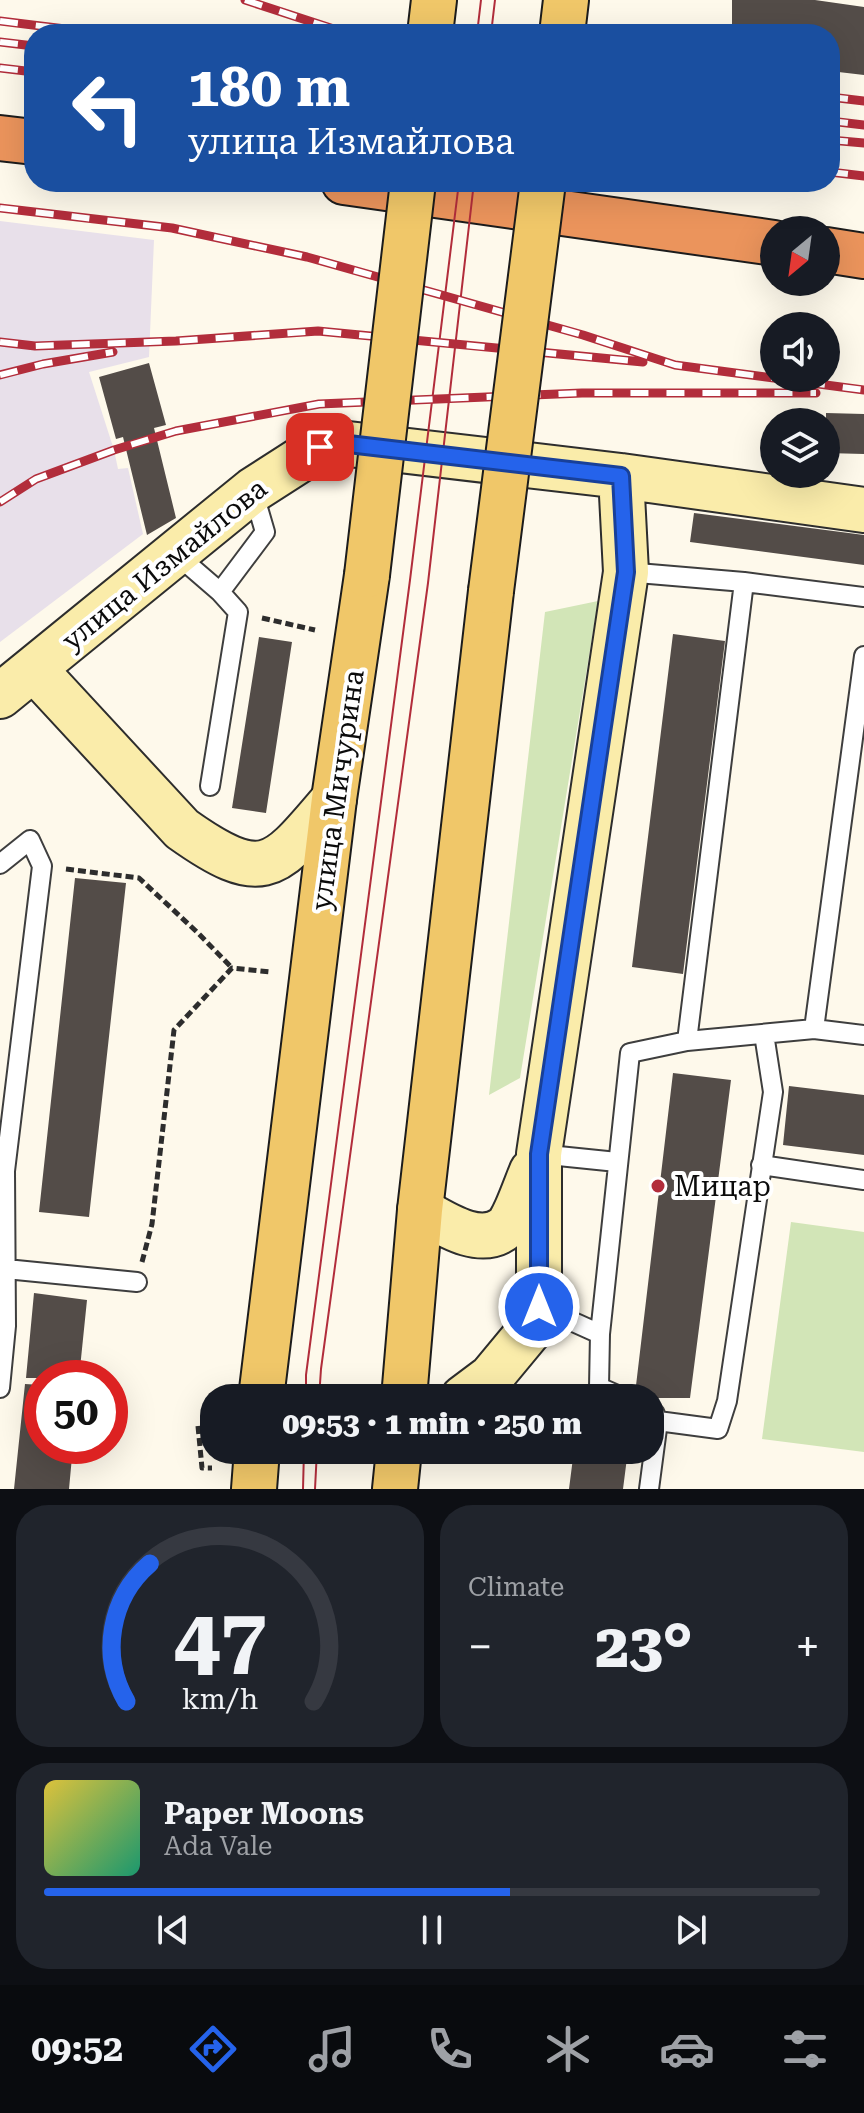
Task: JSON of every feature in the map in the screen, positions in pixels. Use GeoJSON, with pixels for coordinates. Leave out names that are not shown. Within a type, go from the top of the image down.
{"type":"FeatureCollection","features":[{"type":"Feature","properties":{"kind":"highway"},"geometry":{"type":"LineString","coordinates":[[0,138],[24,141]]}},
{"type":"Feature","properties":{"kind":"highway"},"geometry":{"type":"LineString","coordinates":[[414,192],[760,241]]}},
{"type":"Feature","properties":{"kind":"highway"},"geometry":{"type":"LineString","coordinates":[[840,252],[864,256]]}},
{"type":"Feature","properties":{"kind":"main road"},"geometry":{"type":"LineString","coordinates":[[431,24],[434,0]]}},
{"type":"Feature","properties":{"kind":"main road"},"geometry":{"type":"LineString","coordinates":[[563,24],[566,0]]}},
{"type":"Feature","properties":{"kind":"main road","name":"улица Мичурина"},"geometry":{"type":"LineString","coordinates":[[263,1384],[334,799],[367,575],[412,192]]}},
{"type":"Feature","properties":{"kind":"main road"},"geometry":{"type":"LineString","coordinates":[[405,1384],[420,1210],[491,591],[542,192]]}},
{"type":"Feature","properties":{"kind":"main road","name":"улица Измайлова"},"geometry":{"type":"LineString","coordinates":[[0,696],[253,490],[320,447],[340,443],[621,476],[864,510]]}},
{"type":"Feature","properties":{"kind":"main road"},"geometry":{"type":"LineString","coordinates":[[482,1384],[530,1330],[539,1307],[539,1154],[626,572],[621,476]]}},
{"type":"Feature","properties":{"kind":"main road"},"geometry":{"type":"LineString","coordinates":[[34,669],[182,829],[227,858],[249,865],[270,862],[287,853],[334,799]]}},
{"type":"Feature","properties":{"kind":"main road"},"geometry":{"type":"LineString","coordinates":[[420,1210],[458,1231],[489,1236],[508,1227],[539,1154]]}},
{"type":"Feature","properties":{"kind":"main road"},"geometry":{"type":"LineString","coordinates":[[254,1489],[256,1464]]}},
{"type":"Feature","properties":{"kind":"main road"},"geometry":{"type":"LineString","coordinates":[[395,1489],[398,1464]]}},
{"type":"Feature","properties":{"kind":"lane"},"geometry":{"type":"LineString","coordinates":[[220,592],[265,532],[253,490]]}},
{"type":"Feature","properties":{"kind":"lane"},"geometry":{"type":"LineString","coordinates":[[175,554],[220,592],[238,612],[210,786]]}},
{"type":"Feature","properties":{"kind":"lane"},"geometry":{"type":"LineString","coordinates":[[626,572],[864,597]]}},
{"type":"Feature","properties":{"kind":"lane"},"geometry":{"type":"LineString","coordinates":[[687,1041],[744,582]]}},
{"type":"Feature","properties":{"kind":"lane"},"geometry":{"type":"LineString","coordinates":[[814,1029],[864,656]]}},
{"type":"Feature","properties":{"kind":"lane"},"geometry":{"type":"LineString","coordinates":[[0,864],[30,840],[42,866],[2,1171],[6,1269],[0,1388]]}},
{"type":"Feature","properties":{"kind":"lane"},"geometry":{"type":"LineString","coordinates":[[599,1384],[600,1334],[630,1053],[687,1041],[814,1029],[864,1035]]}},
{"type":"Feature","properties":{"kind":"lane"},"geometry":{"type":"LineString","coordinates":[[664,1418],[718,1429],[727,1401],[773,1092],[764,1034]]}},
{"type":"Feature","properties":{"kind":"lane"},"geometry":{"type":"LineString","coordinates":[[539,1154],[617,1162]]}},
{"type":"Feature","properties":{"kind":"lane"},"geometry":{"type":"LineString","coordinates":[[761,1165],[864,1180]]}},
{"type":"Feature","properties":{"kind":"lane"},"geometry":{"type":"LineString","coordinates":[[6,1269],[137,1282]]}},
{"type":"Feature","properties":{"kind":"lane"},"geometry":{"type":"LineString","coordinates":[[539,1307],[600,1334]]}},
{"type":"Feature","properties":{"kind":"lane"},"geometry":{"type":"LineString","coordinates":[[649,1489],[651,1464]]}},
{"type":"Feature","properties":{"kind":"path"},"geometry":{"type":"LineString","coordinates":[[238,612],[315,630]]}},
{"type":"Feature","properties":{"kind":"path"},"geometry":{"type":"LineString","coordinates":[[42,866],[139,878],[232,968],[271,972]]}},
{"type":"Feature","properties":{"kind":"path"},"geometry":{"type":"LineString","coordinates":[[137,1282],[152,1224],[174,1030],[232,968]]}},
{"type":"Feature","properties":{"kind":"path"},"geometry":{"type":"LineString","coordinates":[[198,1426],[202,1468],[212,1468]]}},
{"type":"Feature","properties":{"kind":"shaded area"},"geometry":{"type":"Polygon","coordinates":[[[0,221],[154,240],[149,357],[89,372],[118,469],[128,468],[143,534],[0,642],[0,221]]]}},
{"type":"Feature","properties":{"kind":"green space"},"geometry":{"type":"Polygon","coordinates":[[[598,601],[520,1078],[489,1095],[545,612],[598,601]]]}},
{"type":"Feature","properties":{"kind":"green space"},"geometry":{"type":"Polygon","coordinates":[[[791,1222],[864,1232],[864,1452],[762,1439],[791,1222]]]}},
{"type":"Feature","properties":{"kind":"building"},"geometry":{"type":"Polygon","coordinates":[[[732,0],[815,0],[864,7],[864,75],[840,72],[840,24],[732,24],[732,0]]]}},
{"type":"Feature","properties":{"kind":"building"},"geometry":{"type":"Polygon","coordinates":[[[149,363],[166,425],[154,428],[176,518],[147,535],[123,437],[116,439],[99,377],[149,363]]]}},
{"type":"Feature","properties":{"kind":"building"},"geometry":{"type":"Polygon","coordinates":[[[840,413],[864,414],[864,454],[840,453],[840,413]]]}},
{"type":"Feature","properties":{"kind":"building"},"geometry":{"type":"Polygon","coordinates":[[[694,513],[864,535],[864,565],[690,542],[694,513]]]}},
{"type":"Feature","properties":{"kind":"building"},"geometry":{"type":"Polygon","coordinates":[[[673,634],[725,641],[683,974],[632,967],[673,634]]]}},
{"type":"Feature","properties":{"kind":"building"},"geometry":{"type":"Polygon","coordinates":[[[259,637],[292,642],[266,813],[232,808],[259,637]]]}},
{"type":"Feature","properties":{"kind":"building"},"geometry":{"type":"Polygon","coordinates":[[[75,878],[126,883],[89,1217],[39,1212],[75,878]]]}},
{"type":"Feature","properties":{"kind":"building"},"geometry":{"type":"Polygon","coordinates":[[[673,1073],[731,1080],[690,1398],[664,1398],[664,1384],[636,1384],[673,1073]]]}},
{"type":"Feature","properties":{"kind":"building"},"geometry":{"type":"Polygon","coordinates":[[[789,1086],[864,1095],[864,1155],[783,1145],[789,1086]]]}},
{"type":"Feature","properties":{"kind":"building"},"geometry":{"type":"Polygon","coordinates":[[[34,1293],[87,1300],[81,1360],[28,1360],[34,1293]]]}},
{"type":"Feature","properties":{"kind":"building"},"geometry":{"type":"Polygon","coordinates":[[[24,1394],[24,1464],[71,1464],[69,1489],[14,1489],[24,1394]]]}},
{"type":"Feature","properties":{"kind":"building"},"geometry":{"type":"Polygon","coordinates":[[[572,1464],[626,1464],[623,1489],[569,1489],[572,1464]]]}},
{"type":"Feature","properties":{"kind":"tram line"},"geometry":{"type":"LineString","coordinates":[[478,24],[481,0]]}},
{"type":"Feature","properties":{"kind":"tram line"},"geometry":{"type":"LineString","coordinates":[[492,24],[495,0]]}},
{"type":"Feature","properties":{"kind":"tram line"},"geometry":{"type":"LineString","coordinates":[[306,1384],[458,192]]}},
{"type":"Feature","properties":{"kind":"tram line"},"geometry":{"type":"LineString","coordinates":[[320,1384],[428,583],[473,192]]}},
{"type":"Feature","properties":{"kind":"tram line"},"geometry":{"type":"LineString","coordinates":[[303,1489],[304,1464]]}},
{"type":"Feature","properties":{"kind":"tram line"},"geometry":{"type":"LineString","coordinates":[[315,1489],[316,1464]]}},
{"type":"Feature","properties":{"kind":"railway"},"geometry":{"type":"LineString","coordinates":[[245,0],[318,24]]}},
{"type":"Feature","properties":{"kind":"railway"},"geometry":{"type":"LineString","coordinates":[[0,21],[24,24]]}},
{"type":"Feature","properties":{"kind":"railway"},"geometry":{"type":"LineString","coordinates":[[0,42],[24,45]]}},
{"type":"Feature","properties":{"kind":"railway"},"geometry":{"type":"LineString","coordinates":[[0,68],[24,71]]}},
{"type":"Feature","properties":{"kind":"railway"},"geometry":{"type":"LineString","coordinates":[[840,98],[864,101]]}},
{"type":"Feature","properties":{"kind":"railway"},"geometry":{"type":"LineString","coordinates":[[840,122],[864,125]]}},
{"type":"Feature","properties":{"kind":"railway"},"geometry":{"type":"LineString","coordinates":[[840,141],[864,143]]}},
{"type":"Feature","properties":{"kind":"railway"},"geometry":{"type":"LineString","coordinates":[[840,173],[864,176]]}},
{"type":"Feature","properties":{"kind":"railway"},"geometry":{"type":"LineString","coordinates":[[0,208],[172,228],[307,257],[583,335],[675,365],[864,390]]}},
{"type":"Feature","properties":{"kind":"railway"},"geometry":{"type":"LineString","coordinates":[[0,342],[35,346],[176,341],[318,331],[643,362]]}},
{"type":"Feature","properties":{"kind":"railway"},"geometry":{"type":"LineString","coordinates":[[0,375],[113,352]]}},
{"type":"Feature","properties":{"kind":"railway"},"geometry":{"type":"LineString","coordinates":[[0,502],[36,479],[114,450],[176,431],[319,404],[582,393],[816,393]]}},
{"type":"Feature","properties":{"kind":"place","name":"Мицар"},"geometry":{"type":"Point","coordinates":[658,1186]}},
{"type":"Feature","properties":{"kind":"route"},"geometry":{"type":"LineString","coordinates":[[320,447],[340,443],[621,476],[626,572],[539,1154],[539,1307]]}}]}
